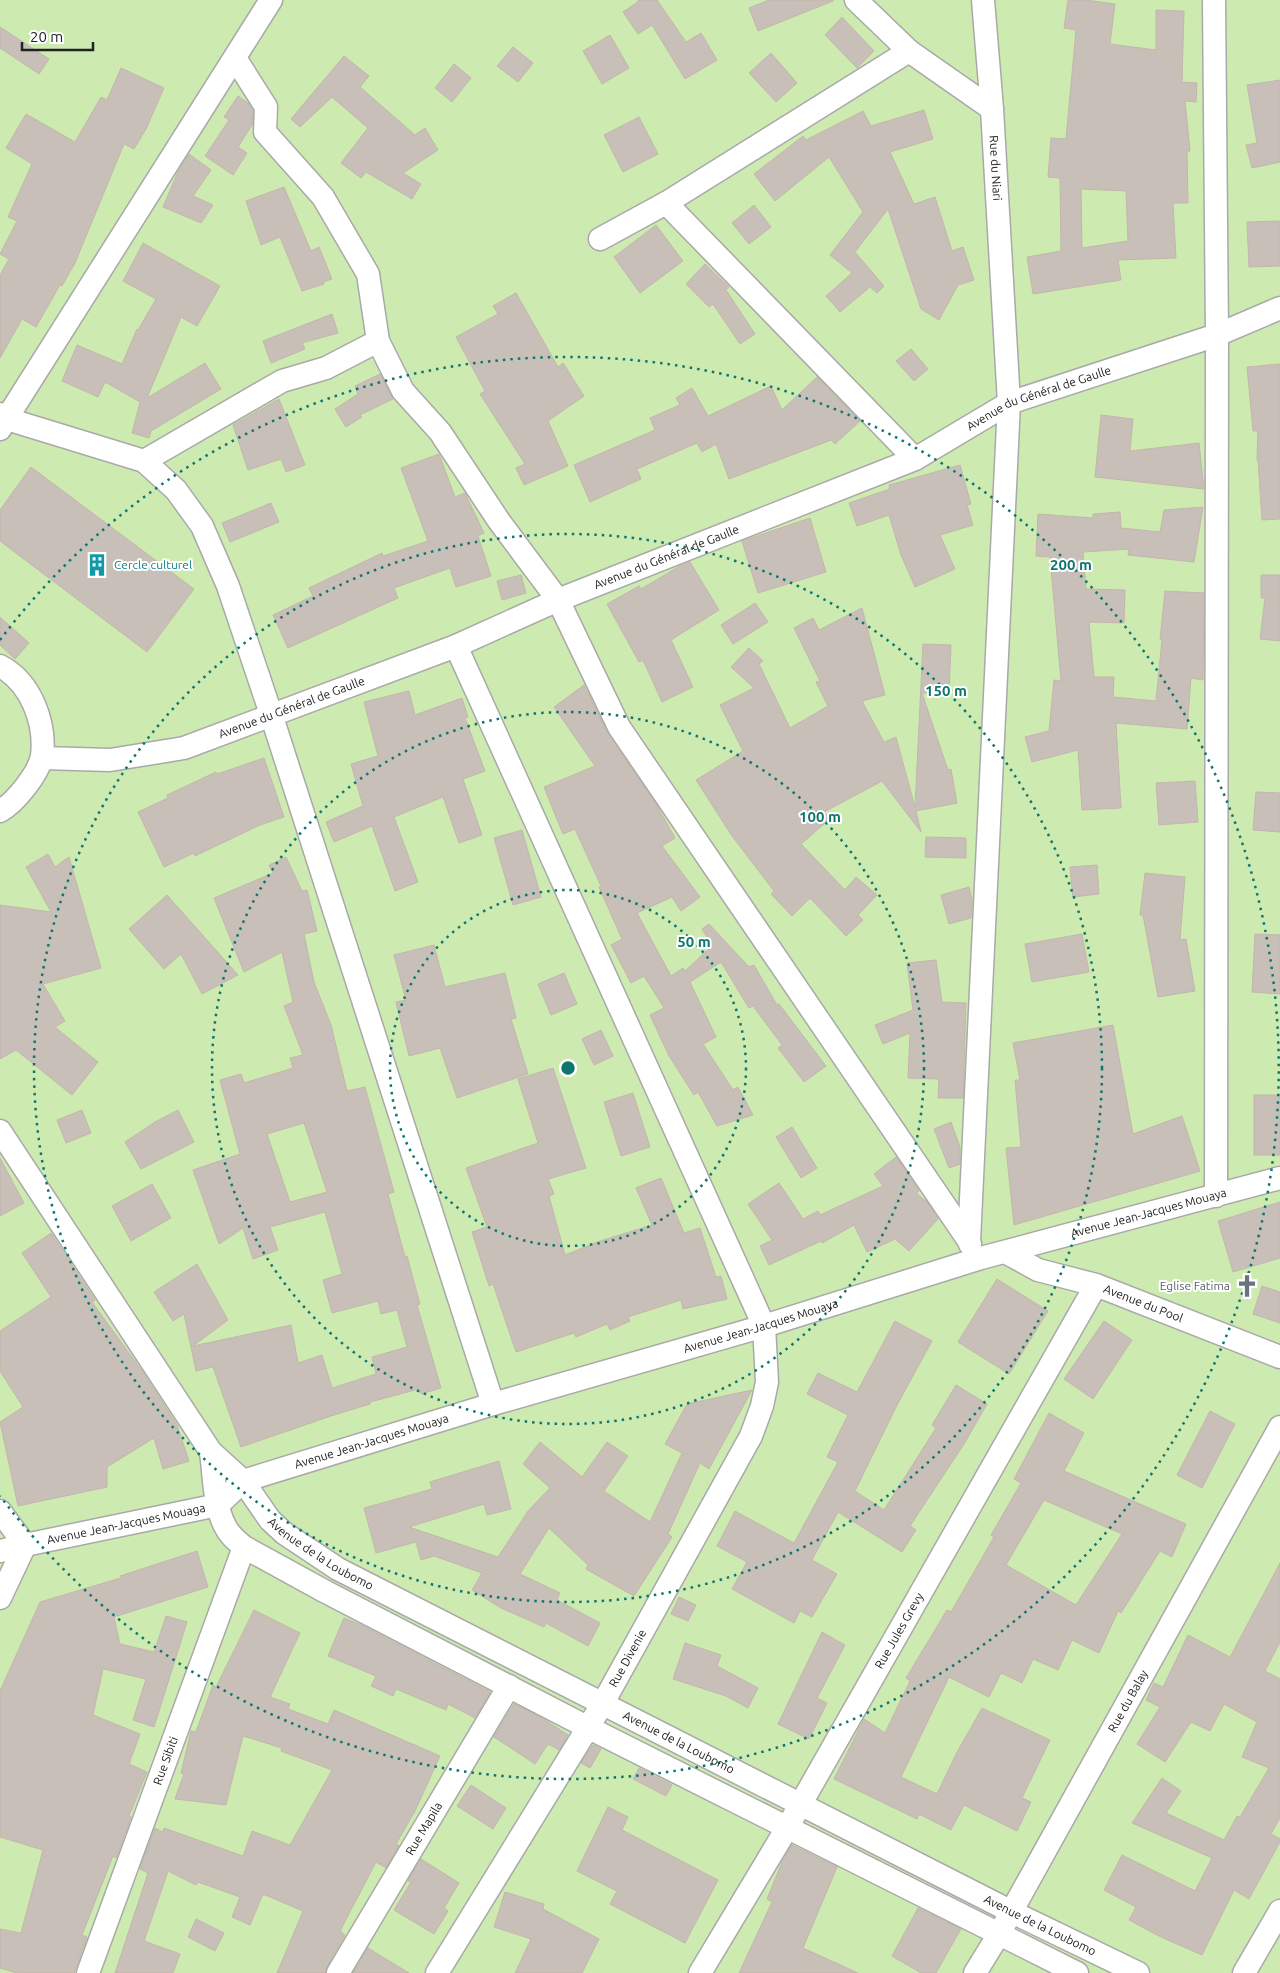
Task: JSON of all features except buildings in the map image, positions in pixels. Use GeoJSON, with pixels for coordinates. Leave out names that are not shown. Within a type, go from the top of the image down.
{"type":"FeatureCollection","features":[{"type":"Feature","properties":{"kind":"street"},"geometry":{"type":"LineString","coordinates":[[272,0],[2,421],[144,461],[176,490],[202,526],[228,586],[271,714],[493,1404]]}},
{"type":"Feature","properties":{"kind":"street"},"geometry":{"type":"LineString","coordinates":[[856,0],[909,51],[992,109]]}},
{"type":"Feature","properties":{"kind":"street","name":"Rue du Niari"},"geometry":{"type":"LineString","coordinates":[[975,1250],[1009,403],[992,109],[983,0]]}},
{"type":"Feature","properties":{"kind":"street"},"geometry":{"type":"LineString","coordinates":[[1214,0],[1217,335],[1216,1196]]}},
{"type":"Feature","properties":{"kind":"street"},"geometry":{"type":"LineString","coordinates":[[600,239],[666,202],[909,51]]}},
{"type":"Feature","properties":{"kind":"street"},"geometry":{"type":"LineString","coordinates":[[235,58],[266,107],[264,132],[323,197],[368,274],[378,341],[403,391],[440,432],[499,521],[558,600],[620,727],[975,1250]]}},
{"type":"Feature","properties":{"kind":"street"},"geometry":{"type":"LineString","coordinates":[[666,202],[915,459]]}},
{"type":"Feature","properties":{"kind":"street","name":"Avenue du Général de Gaulle"},"geometry":{"type":"LineString","coordinates":[[42,758],[110,760],[184,748],[456,646],[558,600],[915,459],[1009,403],[1217,335],[1280,308]]}},
{"type":"Feature","properties":{"kind":"street"},"geometry":{"type":"LineString","coordinates":[[144,461],[282,381],[326,368],[378,341]]}},
{"type":"Feature","properties":{"kind":"street"},"geometry":{"type":"LineString","coordinates":[[456,646],[764,1326]]}},
{"type":"Feature","properties":{"kind":"street"},"geometry":{"type":"LineString","coordinates":[[0,666],[7,669],[24,687],[36,708],[41,732],[42,758],[28,785],[7,807],[0,811]]}},
{"type":"Feature","properties":{"kind":"street"},"geometry":{"type":"LineString","coordinates":[[0,1132],[212,1452],[218,1505],[225,1526],[244,1547],[319,1588],[587,1726],[1077,1973]]}},
{"type":"Feature","properties":{"kind":"street","name":"Avenue Jean-Jacques Mouaya"},"geometry":{"type":"LineString","coordinates":[[243,1481],[493,1404],[764,1326],[975,1250],[1007,1252],[1280,1178]]}},
{"type":"Feature","properties":{"kind":"street","name":"Avenue du Pool"},"geometry":{"type":"LineString","coordinates":[[1007,1252],[1038,1270],[1096,1286],[1280,1357]]}},
{"type":"Feature","properties":{"kind":"street","name":"Rue Jules Grevy"},"geometry":{"type":"LineString","coordinates":[[700,1973],[787,1828],[1096,1286]]}},
{"type":"Feature","properties":{"kind":"street","name":"Rue Divenie"},"geometry":{"type":"LineString","coordinates":[[437,1973],[602,1703],[751,1436],[762,1406],[767,1382],[764,1326]]}},
{"type":"Feature","properties":{"kind":"street","name":"Rue du Balay"},"geometry":{"type":"LineString","coordinates":[[975,1973],[1012,1912],[1280,1427]]}},
{"type":"Feature","properties":{"kind":"street","name":"Avenue de la Loubomo"},"geometry":{"type":"LineString","coordinates":[[212,1452],[243,1481],[270,1520],[284,1533],[338,1569],[1012,1912],[1138,1973]]}},
{"type":"Feature","properties":{"kind":"street","name":"Avenue Jean-Jacques Mouaga"},"geometry":{"type":"LineString","coordinates":[[0,1552],[25,1545],[218,1505],[243,1481]]}},
{"type":"Feature","properties":{"kind":"street"},"geometry":{"type":"LineString","coordinates":[[0,1511],[25,1545],[0,1598]]}},
{"type":"Feature","properties":{"kind":"street","name":"Rue Sibiti"},"geometry":{"type":"LineString","coordinates":[[88,1973],[244,1547]]}},
{"type":"Feature","properties":{"kind":"street","name":"Rue Mapila"},"geometry":{"type":"LineString","coordinates":[[338,1973],[509,1686]]}},
{"type":"Feature","properties":{"kind":"street"},"geometry":{"type":"LineString","coordinates":[[1244,1973],[1280,1911]]}},
{"type":"Feature","properties":{"kind":"green space"},"geometry":{"type":"Polygon","coordinates":[[[0,0],[1280,0],[1280,1973],[0,1973],[0,0]]]}},
{"type":"Feature","properties":{"kind":"place","name":"Cercle culturel"},"geometry":{"type":"Point","coordinates":[97,565]}},
{"type":"Feature","properties":{"kind":"place","name":"Eglise Fatima"},"geometry":{"type":"Point","coordinates":[1247,1286]}}]}
